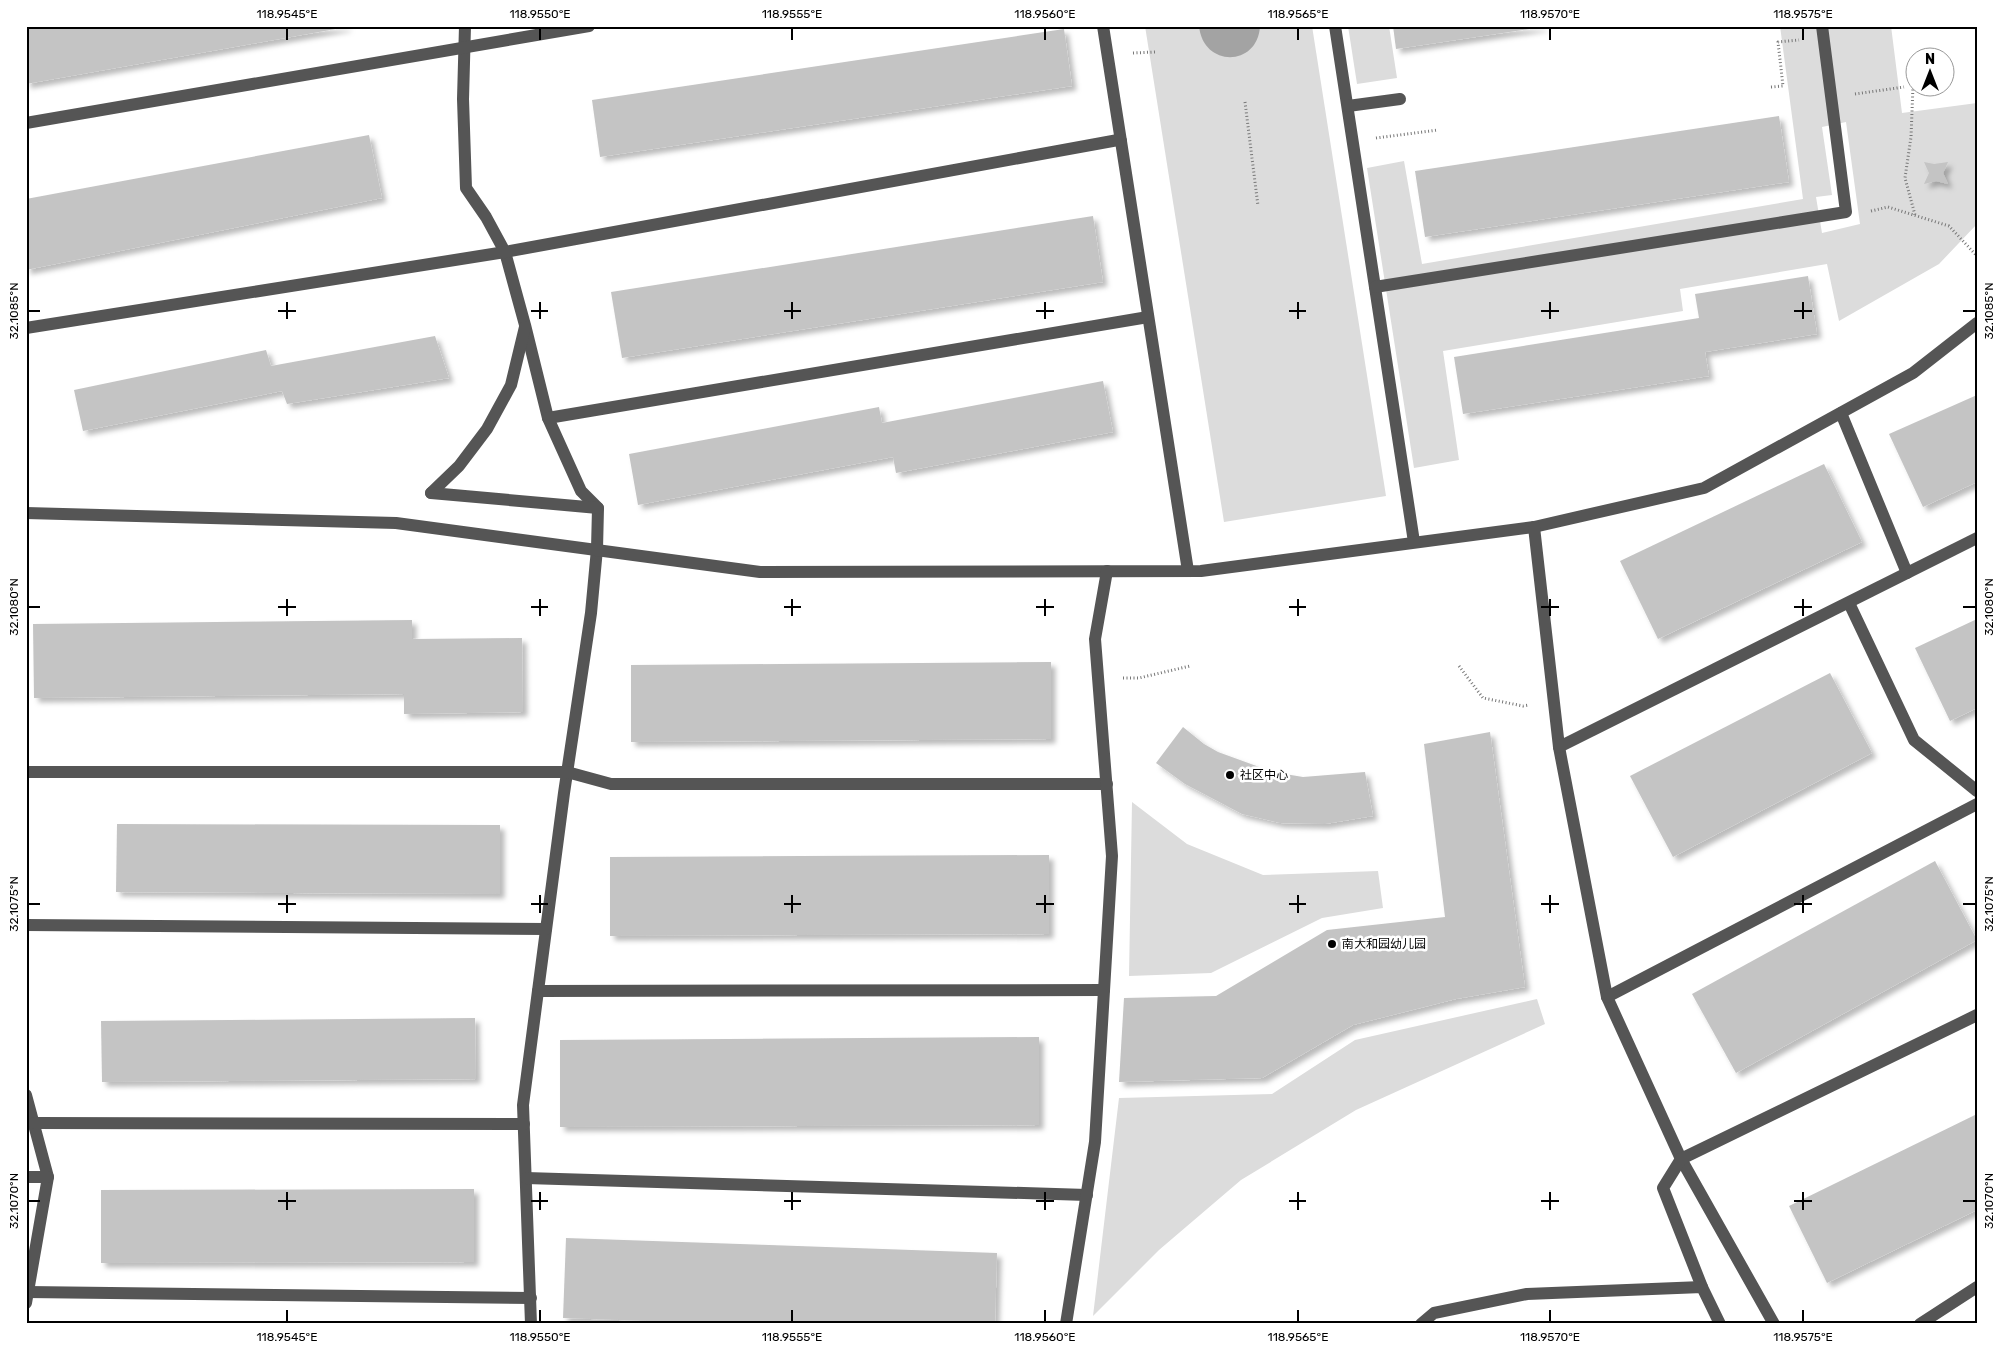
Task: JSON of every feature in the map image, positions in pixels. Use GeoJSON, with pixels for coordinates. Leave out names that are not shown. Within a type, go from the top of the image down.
{"type":"FeatureCollection","features":[{"type":"Feature","properties":{"kind":"street"},"geometry":{"type":"LineString","coordinates":[[465,26],[463,99],[466,188],[486,217],[505,252],[526,325],[548,418],[580,491],[598,508],[597,549],[591,613],[567,772],[524,1105],[532,1324]]}},
{"type":"Feature","properties":{"kind":"street"},"geometry":{"type":"LineString","coordinates":[[26,123],[589,26]]}},
{"type":"Feature","properties":{"kind":"street"},"geometry":{"type":"LineString","coordinates":[[1103,26],[1188,571]]}},
{"type":"Feature","properties":{"kind":"street"},"geometry":{"type":"LineString","coordinates":[[1336,26],[1414,542]]}},
{"type":"Feature","properties":{"kind":"street"},"geometry":{"type":"LineString","coordinates":[[1375,288],[1846,212],[1822,32]]}},
{"type":"Feature","properties":{"kind":"street"},"geometry":{"type":"LineString","coordinates":[[1348,106],[1400,99]]}},
{"type":"Feature","properties":{"kind":"street"},"geometry":{"type":"LineString","coordinates":[[26,328],[505,252],[1118,140],[1121,141]]}},
{"type":"Feature","properties":{"kind":"street"},"geometry":{"type":"LineString","coordinates":[[548,418],[1148,317]]}},
{"type":"Feature","properties":{"kind":"street"},"geometry":{"type":"LineString","coordinates":[[26,513],[396,522],[760,572],[1201,571],[1534,527],[1704,488],[1913,373],[1977,324]]}},
{"type":"Feature","properties":{"kind":"street"},"geometry":{"type":"LineString","coordinates":[[526,325],[511,385],[487,429],[459,466],[431,494],[598,508]]}},
{"type":"Feature","properties":{"kind":"street"},"geometry":{"type":"LineString","coordinates":[[1841,413],[1907,573]]}},
{"type":"Feature","properties":{"kind":"street"},"geometry":{"type":"LineString","coordinates":[[1534,527],[1559,747],[1607,997],[1680,1160],[1774,1324]]}},
{"type":"Feature","properties":{"kind":"street"},"geometry":{"type":"LineString","coordinates":[[1559,747],[1977,538]]}},
{"type":"Feature","properties":{"kind":"street"},"geometry":{"type":"LineString","coordinates":[[1066,1324],[1095,1142],[1112,856],[1095,640],[1106,571]]}},
{"type":"Feature","properties":{"kind":"street"},"geometry":{"type":"LineString","coordinates":[[1849,603],[1914,740],[1977,791]]}},
{"type":"Feature","properties":{"kind":"street"},"geometry":{"type":"LineString","coordinates":[[26,772],[567,772],[611,784],[1106,784]]}},
{"type":"Feature","properties":{"kind":"street"},"geometry":{"type":"LineString","coordinates":[[1607,997],[1977,804]]}},
{"type":"Feature","properties":{"kind":"street"},"geometry":{"type":"LineString","coordinates":[[26,925],[546,929]]}},
{"type":"Feature","properties":{"kind":"street"},"geometry":{"type":"LineString","coordinates":[[538,992],[1104,990]]}},
{"type":"Feature","properties":{"kind":"street"},"geometry":{"type":"LineString","coordinates":[[1720,1324],[1702,1287],[1663,1188],[1680,1160],[1977,1014]]}},
{"type":"Feature","properties":{"kind":"street"},"geometry":{"type":"LineString","coordinates":[[26,1095],[48,1177],[26,1303]]}},
{"type":"Feature","properties":{"kind":"street"},"geometry":{"type":"LineString","coordinates":[[34,1123],[524,1124]]}},
{"type":"Feature","properties":{"kind":"street"},"geometry":{"type":"LineString","coordinates":[[26,1177],[48,1177]]}},
{"type":"Feature","properties":{"kind":"street"},"geometry":{"type":"LineString","coordinates":[[526,1178],[1087,1195]]}},
{"type":"Feature","properties":{"kind":"street"},"geometry":{"type":"LineString","coordinates":[[1421,1324],[1434,1313],[1527,1294],[1702,1287]]}},
{"type":"Feature","properties":{"kind":"street"},"geometry":{"type":"LineString","coordinates":[[1920,1324],[1977,1287]]}},
{"type":"Feature","properties":{"kind":"street"},"geometry":{"type":"LineString","coordinates":[[27,1292],[530,1298]]}},
{"type":"Feature","properties":{"kind":"path"},"geometry":{"type":"LineString","coordinates":[[1772,87],[1783,86],[1778,42],[1822,32]]}},
{"type":"Feature","properties":{"kind":"path"},"geometry":{"type":"LineString","coordinates":[[1831,98],[1904,87]]}},
{"type":"Feature","properties":{"kind":"path"},"geometry":{"type":"LineString","coordinates":[[1913,98],[1911,137],[1905,178],[1915,215]]}},
{"type":"Feature","properties":{"kind":"path"},"geometry":{"type":"LineString","coordinates":[[1245,102],[1258,206]]}},
{"type":"Feature","properties":{"kind":"path"},"geometry":{"type":"LineString","coordinates":[[1388,137],[1438,130]]}},
{"type":"Feature","properties":{"kind":"path"},"geometry":{"type":"LineString","coordinates":[[1846,212],[1855,214],[1888,207],[1949,226],[1976,255]]}},
{"type":"Feature","properties":{"kind":"path"},"geometry":{"type":"LineString","coordinates":[[1098,679],[1139,678],[1190,666]]}},
{"type":"Feature","properties":{"kind":"path"},"geometry":{"type":"LineString","coordinates":[[1459,666],[1484,698],[1523,706],[1554,702]]}},
{"type":"Feature","properties":{"kind":"shaded area"},"geometry":{"type":"Polygon","coordinates":[[[1145,26],[1312,26],[1386,496],[1224,522],[1145,26]]]}},
{"type":"Feature","properties":{"kind":"shaded area"},"geometry":{"type":"Polygon","coordinates":[[[1199,26],[1260,26],[1257,39],[1250,49],[1241,55],[1230,57],[1220,55],[1210,49],[1203,40],[1199,26]]]}},
{"type":"Feature","properties":{"kind":"shaded area"},"geometry":{"type":"Polygon","coordinates":[[[1348,26],[1389,26],[1397,78],[1357,84],[1348,26]]]}},
{"type":"Feature","properties":{"kind":"shaded area"},"geometry":{"type":"Polygon","coordinates":[[[1780,26],[1891,26],[1902,113],[1977,103],[1977,224],[1939,264],[1839,321],[1827,264],[1680,289],[1683,311],[1443,351],[1459,460],[1414,468],[1367,168],[1404,161],[1422,264],[1803,199],[1780,26]],[[1846,122],[1822,127],[1832,195],[1816,197],[1822,233],[1860,224],[1846,122]]]}},
{"type":"Feature","properties":{"kind":"shaded area"},"geometry":{"type":"Polygon","coordinates":[[[1132,802],[1187,844],[1263,875],[1378,871],[1383,908],[1322,918],[1211,973],[1129,976],[1132,802]]]}},
{"type":"Feature","properties":{"kind":"shaded area"},"geometry":{"type":"Polygon","coordinates":[[[1537,999],[1545,1024],[1356,1110],[1241,1180],[1159,1250],[1093,1316],[1119,1098],[1272,1094],[1355,1040],[1537,999]]]}},
{"type":"Feature","properties":{"kind":"building"},"geometry":{"type":"Polygon","coordinates":[[[26,26],[347,26],[347,27],[26,84],[26,26]]]}},
{"type":"Feature","properties":{"kind":"building"},"geometry":{"type":"Polygon","coordinates":[[[1393,26],[1543,26],[1543,27],[1396,49],[1393,26]]]}},
{"type":"Feature","properties":{"kind":"building"},"geometry":{"type":"Polygon","coordinates":[[[1064,29],[1072,86],[600,157],[592,100],[1064,29]]]}},
{"type":"Feature","properties":{"kind":"building"},"geometry":{"type":"Polygon","coordinates":[[[1779,116],[1789,182],[1425,237],[1415,171],[1779,116]]]}},
{"type":"Feature","properties":{"kind":"building"},"geometry":{"type":"Polygon","coordinates":[[[369,135],[382,198],[26,270],[26,199],[369,135]]]}},
{"type":"Feature","properties":{"kind":"building"},"geometry":{"type":"Polygon","coordinates":[[[1924,162],[1934,164],[1948,162],[1943,173],[1948,184],[1936,181],[1924,184],[1929,173],[1924,162]]]}},
{"type":"Feature","properties":{"kind":"building"},"geometry":{"type":"Polygon","coordinates":[[[1093,216],[1103,282],[622,358],[611,292],[1093,216]]]}},
{"type":"Feature","properties":{"kind":"building"},"geometry":{"type":"Polygon","coordinates":[[[1808,276],[1817,334],[1705,352],[1709,376],[1463,414],[1454,357],[1699,318],[1695,294],[1808,276]]]}},
{"type":"Feature","properties":{"kind":"building"},"geometry":{"type":"Polygon","coordinates":[[[435,336],[449,378],[287,404],[282,391],[83,431],[74,390],[266,350],[271,366],[435,336]]]}},
{"type":"Feature","properties":{"kind":"building"},"geometry":{"type":"Polygon","coordinates":[[[1103,381],[1113,432],[896,473],[893,457],[638,505],[629,454],[879,407],[882,423],[1103,381]]]}},
{"type":"Feature","properties":{"kind":"building"},"geometry":{"type":"Polygon","coordinates":[[[1977,395],[1977,482],[1923,507],[1889,434],[1977,395]]]}},
{"type":"Feature","properties":{"kind":"building"},"geometry":{"type":"Polygon","coordinates":[[[1824,464],[1862,542],[1658,639],[1620,561],[1824,464]]]}},
{"type":"Feature","properties":{"kind":"building"},"geometry":{"type":"Polygon","coordinates":[[[1977,619],[1977,708],[1950,721],[1915,648],[1977,619]]]}},
{"type":"Feature","properties":{"kind":"building"},"geometry":{"type":"Polygon","coordinates":[[[412,620],[412,639],[522,638],[523,712],[404,714],[404,694],[34,698],[33,624],[412,620]]]}},
{"type":"Feature","properties":{"kind":"building"},"geometry":{"type":"Polygon","coordinates":[[[1051,662],[1051,739],[631,742],[631,665],[1051,662]]]}},
{"type":"Feature","properties":{"kind":"building"},"geometry":{"type":"Polygon","coordinates":[[[1830,673],[1872,753],[1673,857],[1630,776],[1830,673]]]}},
{"type":"Feature","properties":{"kind":"building","name":"社区中心"},"geometry":{"type":"Polygon","coordinates":[[[1183,727],[1204,744],[1218,752],[1273,772],[1303,777],[1365,772],[1373,816],[1325,824],[1280,823],[1242,814],[1185,784],[1156,763],[1183,727]]]}},
{"type":"Feature","properties":{"kind":"building"},"geometry":{"type":"Polygon","coordinates":[[[1490,732],[1525,987],[1456,999],[1353,1025],[1262,1078],[1119,1082],[1124,998],[1216,996],[1327,930],[1445,917],[1424,744],[1490,732]]]}},
{"type":"Feature","properties":{"kind":"building"},"geometry":{"type":"Polygon","coordinates":[[[117,824],[500,825],[500,894],[116,892],[117,824]]]}},
{"type":"Feature","properties":{"kind":"building"},"geometry":{"type":"Polygon","coordinates":[[[1049,855],[1049,934],[610,936],[610,857],[1049,855]]]}},
{"type":"Feature","properties":{"kind":"building"},"geometry":{"type":"Polygon","coordinates":[[[1935,861],[1977,940],[1736,1073],[1692,994],[1935,861]]]}},
{"type":"Feature","properties":{"kind":"building"},"geometry":{"type":"Polygon","coordinates":[[[475,1018],[476,1079],[102,1082],[101,1021],[475,1018]]]}},
{"type":"Feature","properties":{"kind":"building"},"geometry":{"type":"Polygon","coordinates":[[[1039,1037],[1039,1125],[560,1127],[560,1040],[1039,1037]]]}},
{"type":"Feature","properties":{"kind":"building"},"geometry":{"type":"Polygon","coordinates":[[[1977,1114],[1977,1210],[1827,1283],[1789,1206],[1977,1114]]]}},
{"type":"Feature","properties":{"kind":"building"},"geometry":{"type":"Polygon","coordinates":[[[474,1189],[474,1262],[101,1263],[101,1190],[474,1189]]]}},
{"type":"Feature","properties":{"kind":"building"},"geometry":{"type":"Polygon","coordinates":[[[566,1238],[997,1253],[995,1324],[731,1324],[563,1318],[566,1238]]]}},
{"type":"Feature","properties":{"kind":"place","name":"社区中心"},"geometry":{"type":"Point","coordinates":[1230,775]}},
{"type":"Feature","properties":{"kind":"place","name":"南大和园幼儿园"},"geometry":{"type":"Point","coordinates":[1332,944]}}]}
